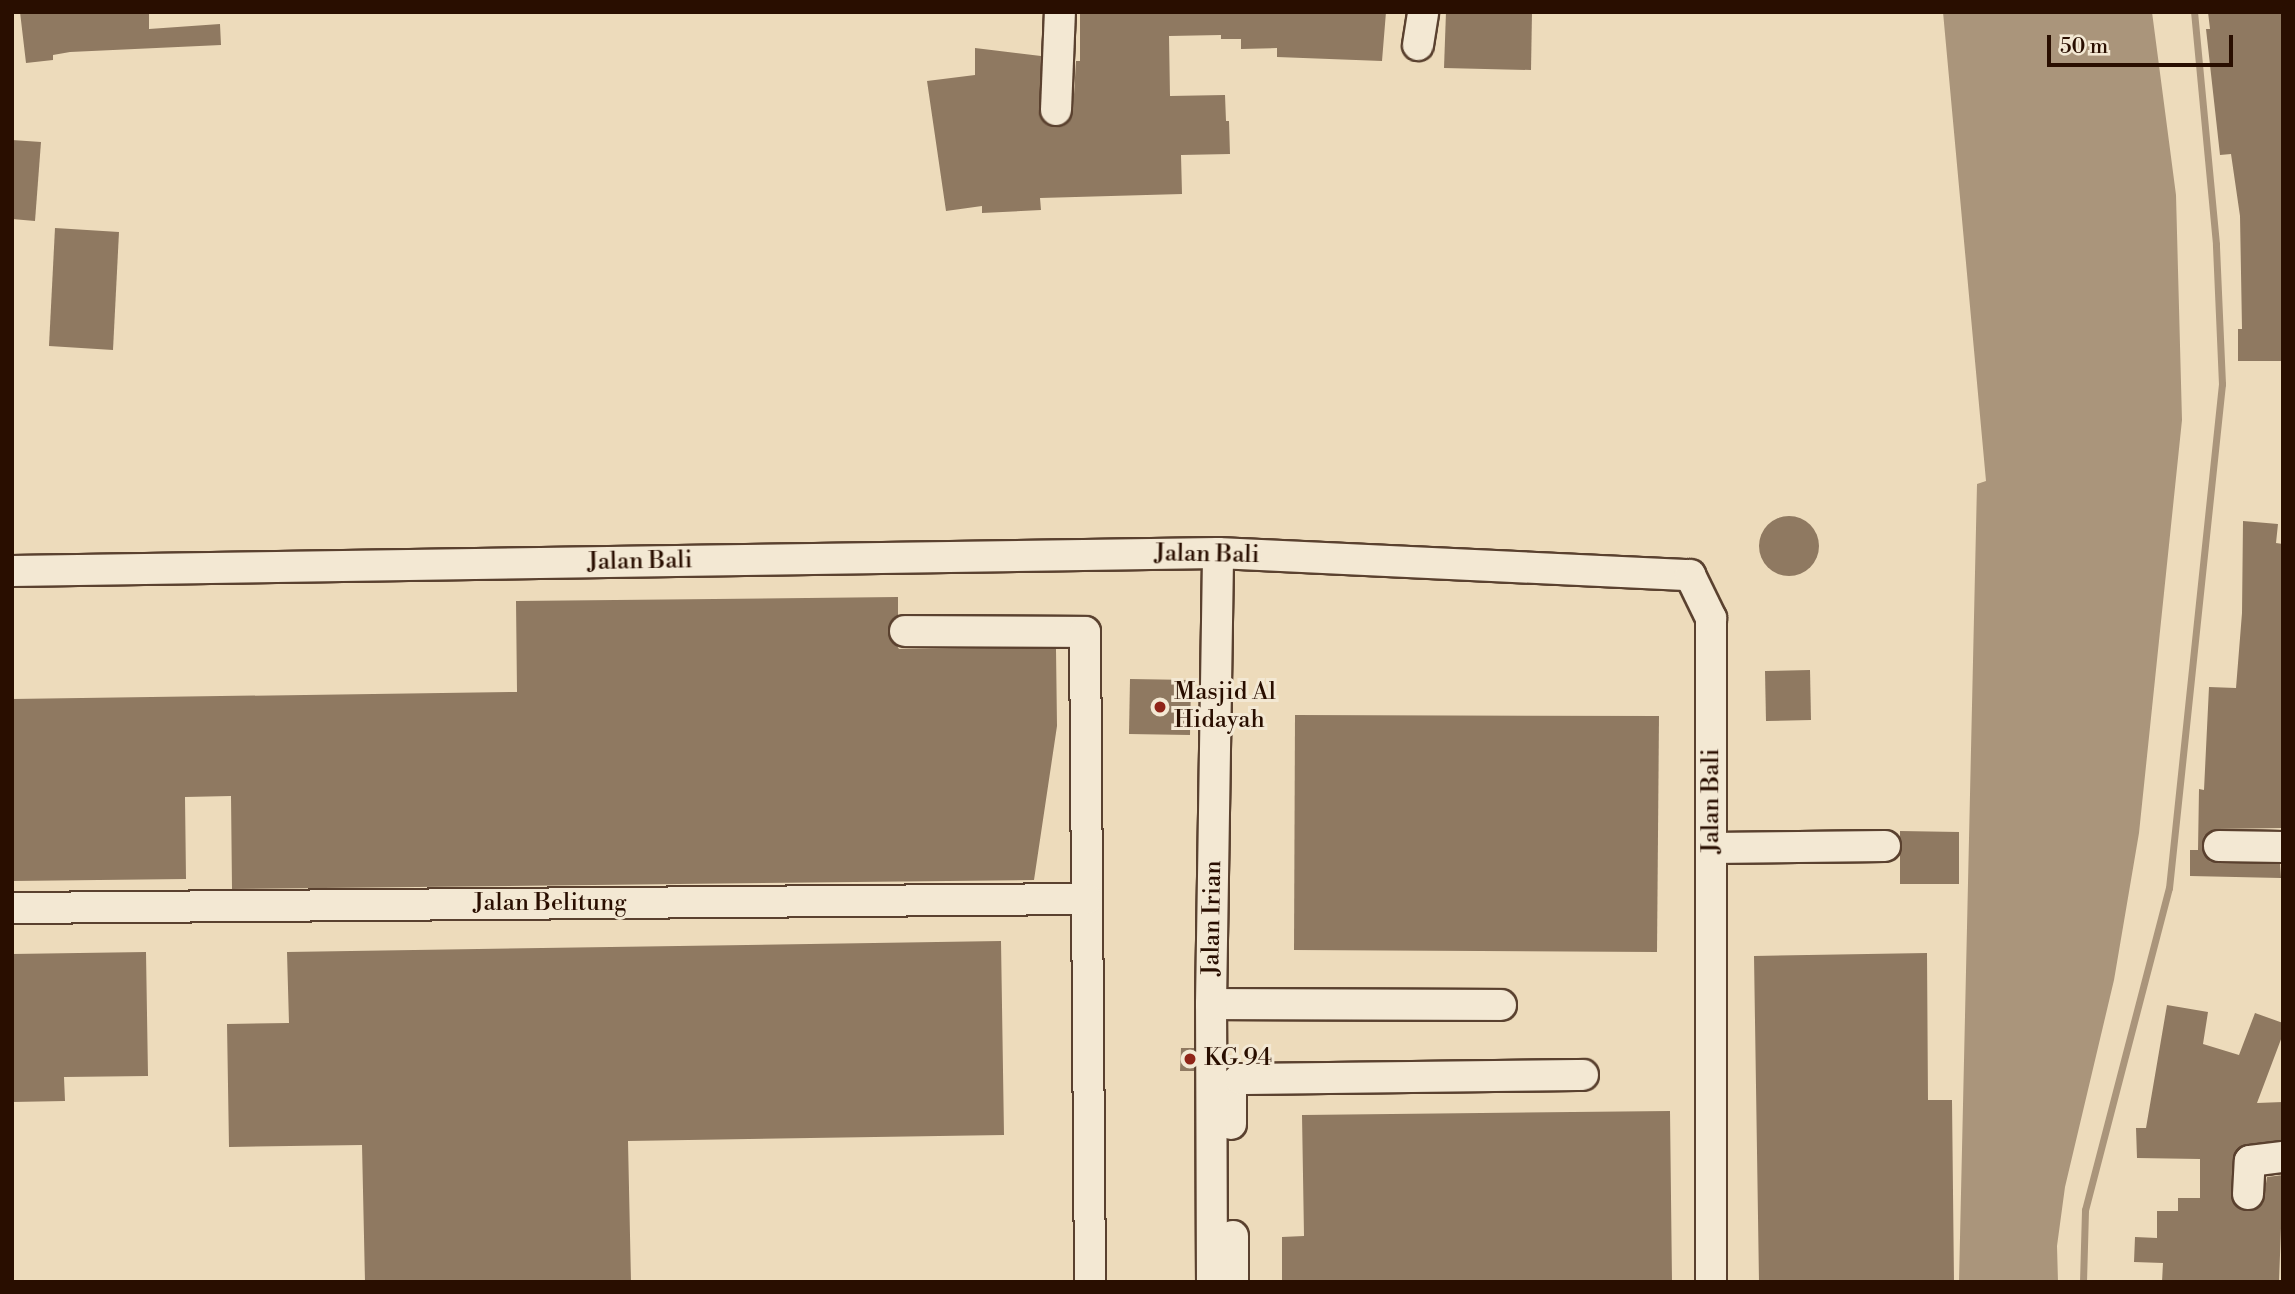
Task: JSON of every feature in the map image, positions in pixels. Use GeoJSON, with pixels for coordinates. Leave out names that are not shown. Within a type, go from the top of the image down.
{"type":"FeatureCollection","features":[{"type":"Feature","properties":{"kind":"street"},"geometry":{"type":"LineString","coordinates":[[1056,110],[1060,12]]}},
{"type":"Feature","properties":{"kind":"street"},"geometry":{"type":"LineString","coordinates":[[1418,45],[1423,12]]}},
{"type":"Feature","properties":{"kind":"street","name":"Jalan Bali"},"geometry":{"type":"LineString","coordinates":[[12,571],[1217,553],[1690,575],[1711,618],[1711,1282]]}},
{"type":"Feature","properties":{"kind":"street","name":"Jalan Irian"},"geometry":{"type":"LineString","coordinates":[[1212,1282],[1211,1004],[1217,553]]}},
{"type":"Feature","properties":{"kind":"street"},"geometry":{"type":"LineString","coordinates":[[905,631],[1085,632],[1090,1282]]}},
{"type":"Feature","properties":{"kind":"street"},"geometry":{"type":"LineString","coordinates":[[1712,848],[1885,846]]}},
{"type":"Feature","properties":{"kind":"street"},"geometry":{"type":"LineString","coordinates":[[2220,846],[2283,847]]}},
{"type":"Feature","properties":{"kind":"street","name":"Jalan Belitung"},"geometry":{"type":"LineString","coordinates":[[12,908],[1087,899]]}},
{"type":"Feature","properties":{"kind":"street"},"geometry":{"type":"LineString","coordinates":[[1211,1004],[1501,1005]]}},
{"type":"Feature","properties":{"kind":"street"},"geometry":{"type":"LineString","coordinates":[[1233,1282],[1231,1087],[1240,1079],[1583,1075]]}},
{"type":"Feature","properties":{"kind":"street"},"geometry":{"type":"LineString","coordinates":[[2248,1194],[2250,1161],[2283,1157]]}},
{"type":"Feature","properties":{"kind":"shaded area"},"geometry":{"type":"Polygon","coordinates":[[[1943,12],[2152,12],[2176,195],[2182,420],[2139,833],[2114,980],[2065,1187],[2057,1246],[2058,1282],[1959,1282],[1977,484],[1986,481],[1943,12]]]}},
{"type":"Feature","properties":{"kind":"building"},"geometry":{"type":"Polygon","coordinates":[[[20,12],[149,12],[149,29],[220,24],[221,45],[70,52],[53,55],[53,60],[26,63],[20,12]]]}},
{"type":"Feature","properties":{"kind":"building"},"geometry":{"type":"Polygon","coordinates":[[[1080,12],[1386,12],[1382,61],[1277,57],[1277,48],[1241,49],[1241,39],[1221,39],[1221,35],[1169,36],[1170,96],[1225,95],[1226,121],[1229,121],[1230,154],[1181,155],[1182,194],[1040,198],[1041,210],[982,213],[982,206],[946,211],[927,81],[975,75],[975,48],[1041,56],[1040,117],[1047,125],[1063,126],[1070,120],[1073,111],[1076,61],[1080,61],[1080,12]]]}},
{"type":"Feature","properties":{"kind":"building"},"geometry":{"type":"Polygon","coordinates":[[[1446,12],[1532,12],[1531,70],[1444,68],[1446,12]]]}},
{"type":"Feature","properties":{"kind":"building"},"geometry":{"type":"Polygon","coordinates":[[[2208,12],[2283,12],[2283,361],[2238,361],[2238,329],[2242,329],[2240,216],[2231,154],[2220,155],[2206,29],[2210,29],[2208,12]]]}},
{"type":"Feature","properties":{"kind":"building"},"geometry":{"type":"Polygon","coordinates":[[[12,140],[41,142],[35,221],[12,219],[12,140]]]}},
{"type":"Feature","properties":{"kind":"building"},"geometry":{"type":"Polygon","coordinates":[[[55,228],[119,232],[113,350],[49,346],[55,228]]]}},
{"type":"Feature","properties":{"kind":"building"},"geometry":{"type":"Polygon","coordinates":[[[1783,516],[1795,516],[1814,529],[1819,546],[1817,558],[1806,571],[1795,576],[1783,576],[1764,563],[1759,552],[1759,540],[1772,521],[1783,516]]]}},
{"type":"Feature","properties":{"kind":"building"},"geometry":{"type":"Polygon","coordinates":[[[2243,521],[2278,524],[2276,543],[2283,544],[2283,828],[2219,829],[2204,836],[2202,846],[2209,861],[2280,864],[2281,878],[2190,876],[2190,850],[2198,850],[2199,789],[2204,790],[2209,687],[2236,688],[2242,613],[2243,521]]]}},
{"type":"Feature","properties":{"kind":"building"},"geometry":{"type":"Polygon","coordinates":[[[898,597],[898,615],[890,622],[888,632],[899,649],[1056,649],[1057,726],[1034,880],[232,889],[231,796],[185,797],[186,879],[12,881],[12,699],[517,692],[516,601],[898,597]]]}},
{"type":"Feature","properties":{"kind":"building"},"geometry":{"type":"Polygon","coordinates":[[[1810,670],[1811,720],[1766,721],[1765,671],[1810,670]]]}},
{"type":"Feature","properties":{"kind":"building","name":"Masjid Al Hidayah"},"geometry":{"type":"Polygon","coordinates":[[[1130,679],[1191,680],[1190,735],[1129,734],[1130,679]]]}},
{"type":"Feature","properties":{"kind":"building"},"geometry":{"type":"Polygon","coordinates":[[[1295,715],[1659,716],[1657,952],[1294,950],[1295,715]]]}},
{"type":"Feature","properties":{"kind":"building"},"geometry":{"type":"Polygon","coordinates":[[[1900,831],[1959,832],[1959,884],[1900,884],[1900,831]]]}},
{"type":"Feature","properties":{"kind":"building"},"geometry":{"type":"Polygon","coordinates":[[[1001,941],[1004,1135],[628,1141],[631,1282],[365,1282],[362,1145],[229,1147],[227,1024],[289,1023],[287,952],[1001,941]]]}},
{"type":"Feature","properties":{"kind":"building"},"geometry":{"type":"Polygon","coordinates":[[[146,952],[148,1076],[64,1077],[65,1101],[12,1102],[12,954],[146,952]]]}},
{"type":"Feature","properties":{"kind":"building"},"geometry":{"type":"Polygon","coordinates":[[[1927,953],[1928,1100],[1952,1100],[1954,1282],[1759,1282],[1754,956],[1927,953]]]}},
{"type":"Feature","properties":{"kind":"building"},"geometry":{"type":"Polygon","coordinates":[[[2167,1005],[2208,1012],[2203,1044],[2239,1055],[2255,1013],[2283,1023],[2283,1034],[2257,1103],[2283,1102],[2283,1140],[2240,1147],[2233,1159],[2231,1193],[2238,1208],[2255,1210],[2263,1203],[2267,1177],[2283,1175],[2279,1282],[2162,1282],[2163,1263],[2134,1262],[2135,1237],[2157,1238],[2157,1211],[2178,1211],[2178,1198],[2200,1198],[2200,1159],[2137,1158],[2136,1128],[2146,1128],[2167,1005]]]}},
{"type":"Feature","properties":{"kind":"building","name":"KG 94"},"geometry":{"type":"Polygon","coordinates":[[[1181,1048],[1194,1048],[1194,1071],[1180,1071],[1181,1048]]]}},
{"type":"Feature","properties":{"kind":"building"},"geometry":{"type":"Polygon","coordinates":[[[1670,1111],[1672,1282],[1282,1282],[1282,1237],[1304,1236],[1302,1115],[1670,1111]]]}},
{"type":"Feature","properties":{"kind":"waterway"},"geometry":{"type":"LineString","coordinates":[[2083,1282],[2085,1210],[2169,888],[2222,384],[2216,244],[2194,12]]}},
{"type":"Feature","properties":{"kind":"place","name":"Masjid Al Hidayah"},"geometry":{"type":"Point","coordinates":[1160,707]}},
{"type":"Feature","properties":{"kind":"place","name":"KG 94"},"geometry":{"type":"Point","coordinates":[1190,1059]}}]}
